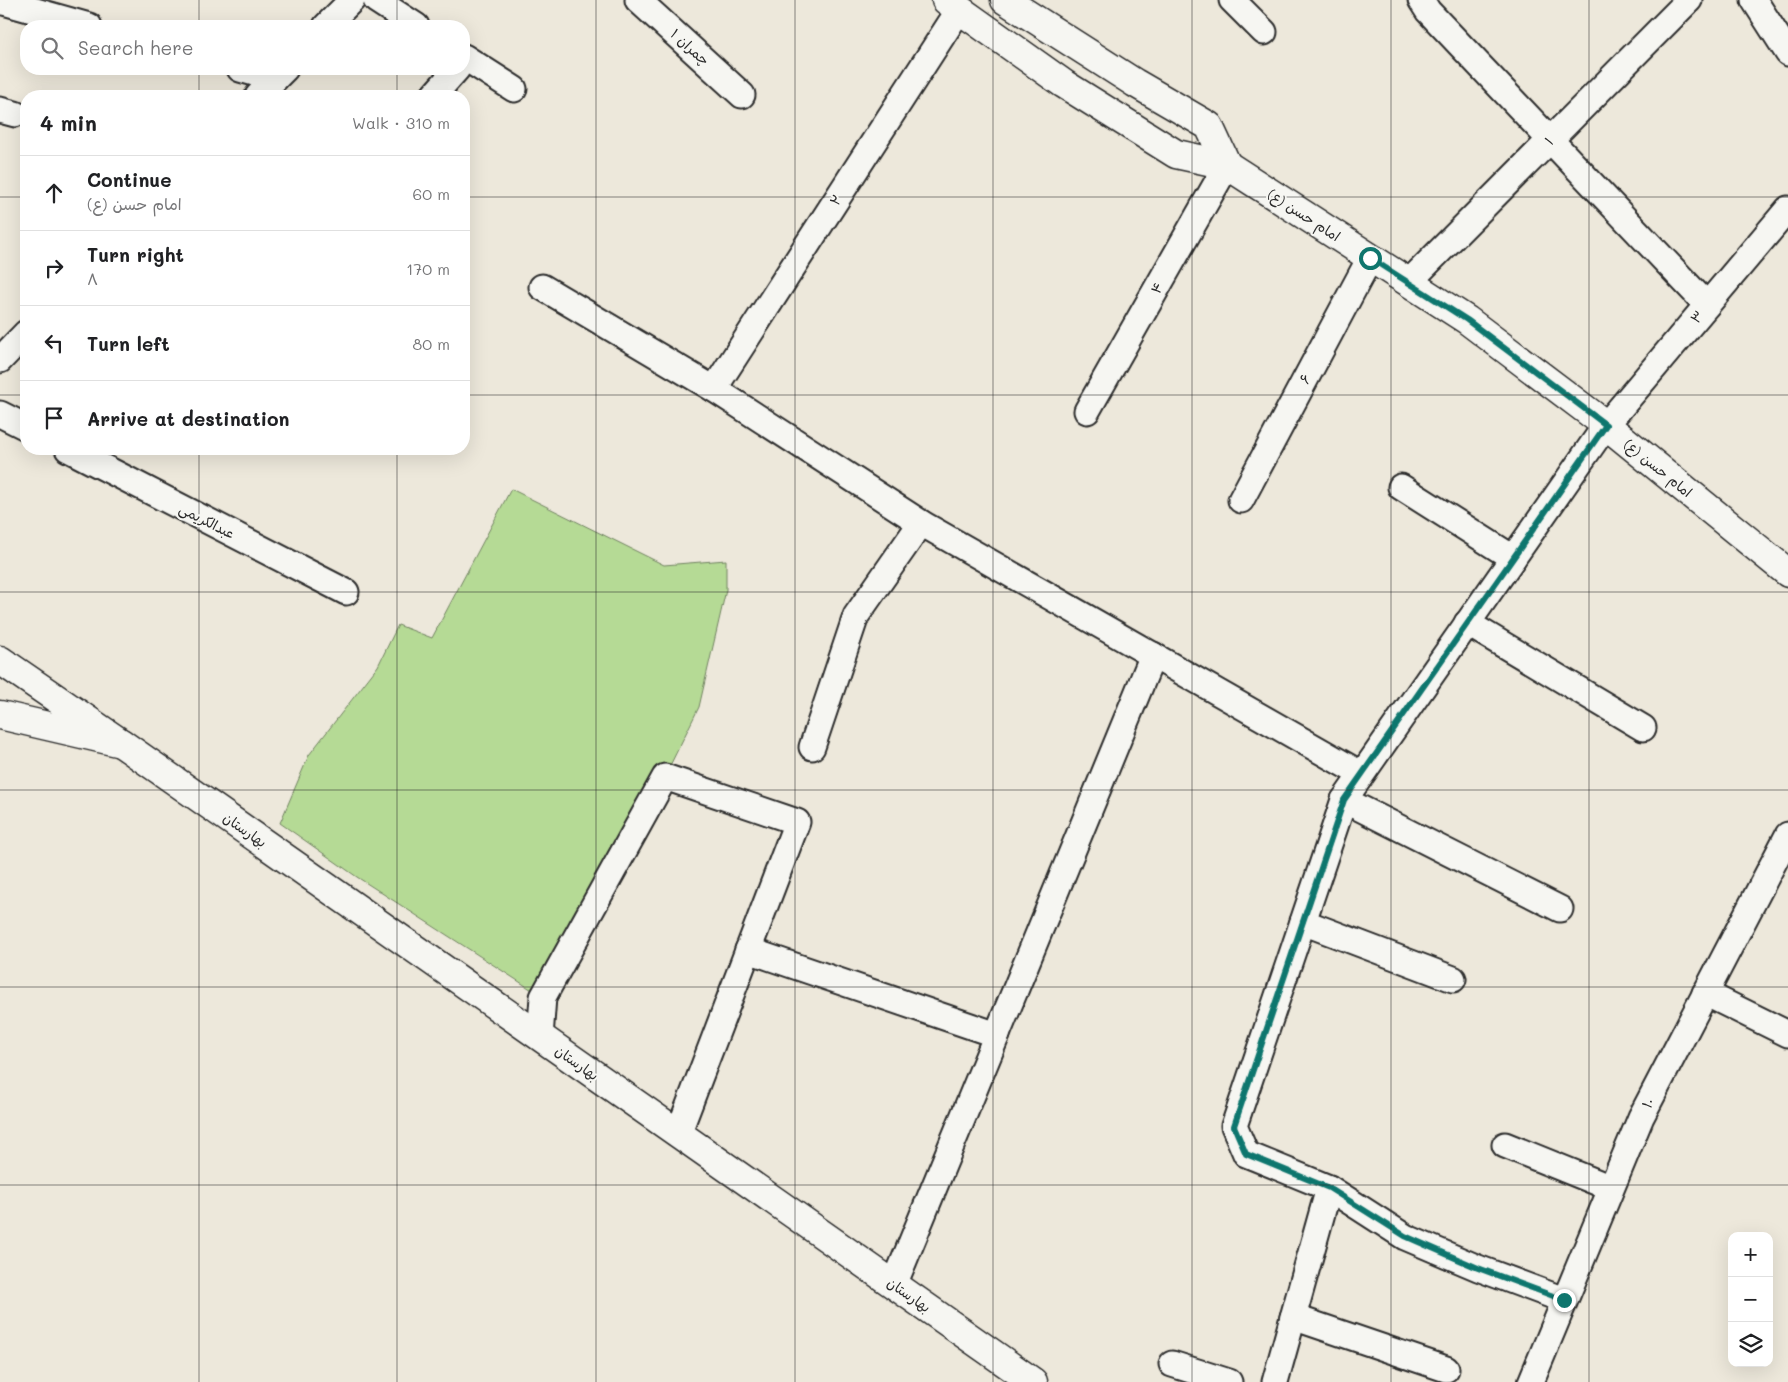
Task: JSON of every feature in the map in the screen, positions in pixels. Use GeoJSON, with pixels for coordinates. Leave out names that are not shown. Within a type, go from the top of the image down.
{"type":"FeatureCollection","features":[{"type":"Feature","properties":{"kind":"street"},"geometry":{"type":"LineString","coordinates":[[332,20],[352,0]]}},
{"type":"Feature","properties":{"kind":"street"},"geometry":{"type":"LineString","coordinates":[[376,0],[407,20]]}},
{"type":"Feature","properties":{"kind":"street","name":"چمران ۱"},"geometry":{"type":"LineString","coordinates":[[638,0],[742,95]]}},
{"type":"Feature","properties":{"kind":"street"},"geometry":{"type":"LineString","coordinates":[[1005,0],[1136,83],[1209,126],[1227,165]]}},
{"type":"Feature","properties":{"kind":"street"},"geometry":{"type":"LineString","coordinates":[[1232,0],[1264,32]]}},
{"type":"Feature","properties":{"kind":"street"},"geometry":{"type":"LineString","coordinates":[[1421,0],[1428,11],[1707,305]]}},
{"type":"Feature","properties":{"kind":"street","name":"۱"},"geometry":{"type":"LineString","coordinates":[[1408,283],[1689,0]]}},
{"type":"Feature","properties":{"kind":"street"},"geometry":{"type":"LineString","coordinates":[[1754,0],[1788,53]]}},
{"type":"Feature","properties":{"kind":"street"},"geometry":{"type":"LineString","coordinates":[[0,1],[68,20]]}},
{"type":"Feature","properties":{"kind":"street","name":"امام حسن (ع)"},"geometry":{"type":"LineString","coordinates":[[958,3],[1064,84],[1176,154],[1227,165],[1467,320],[1606,425],[1788,573]]}},
{"type":"Feature","properties":{"kind":"street","name":"۲"},"geometry":{"type":"LineString","coordinates":[[714,389],[958,3]]}},
{"type":"Feature","properties":{"kind":"street"},"geometry":{"type":"LineString","coordinates":[[470,65],[514,89]]}},
{"type":"Feature","properties":{"kind":"street"},"geometry":{"type":"LineString","coordinates":[[264,90],[279,75]]}},
{"type":"Feature","properties":{"kind":"street"},"geometry":{"type":"LineString","coordinates":[[438,90],[451,75]]}},
{"type":"Feature","properties":{"kind":"street","name":"۴"},"geometry":{"type":"LineString","coordinates":[[1087,411],[1227,165]]}},
{"type":"Feature","properties":{"kind":"street","name":"۳"},"geometry":{"type":"LineString","coordinates":[[1329,1188],[1246,1154],[1234,1126],[1344,800],[1606,425],[1788,209]]}},
{"type":"Feature","properties":{"kind":"street","name":"۶"},"geometry":{"type":"LineString","coordinates":[[1241,500],[1370,258]]}},
{"type":"Feature","properties":{"kind":"street"},"geometry":{"type":"LineString","coordinates":[[542,287],[714,389],[921,523],[1361,774]]}},
{"type":"Feature","properties":{"kind":"street"},"geometry":{"type":"LineString","coordinates":[[0,360],[20,339]]}},
{"type":"Feature","properties":{"kind":"street"},"geometry":{"type":"LineString","coordinates":[[0,414],[20,424]]}},
{"type":"Feature","properties":{"kind":"street","name":"عبدالکریمی"},"geometry":{"type":"LineString","coordinates":[[80,455],[346,592]]}},
{"type":"Feature","properties":{"kind":"street"},"geometry":{"type":"LineString","coordinates":[[1402,488],[1513,558]]}},
{"type":"Feature","properties":{"kind":"street"},"geometry":{"type":"LineString","coordinates":[[812,747],[856,616],[921,523]]}},
{"type":"Feature","properties":{"kind":"street"},"geometry":{"type":"LineString","coordinates":[[1467,623],[1643,728]]}},
{"type":"Feature","properties":{"kind":"street"},"geometry":{"type":"LineString","coordinates":[[894,1285],[1153,655]]}},
{"type":"Feature","properties":{"kind":"street","name":"بهارستان"},"geometry":{"type":"LineString","coordinates":[[0,660],[1033,1382]]}},
{"type":"Feature","properties":{"kind":"street"},"geometry":{"type":"LineString","coordinates":[[0,715],[121,743]]}},
{"type":"Feature","properties":{"kind":"street"},"geometry":{"type":"LineString","coordinates":[[540,1037],[543,997],[665,777],[797,822],[678,1134]]}},
{"type":"Feature","properties":{"kind":"street"},"geometry":{"type":"LineString","coordinates":[[1344,800],[1560,909]]}},
{"type":"Feature","properties":{"kind":"street","name":"۱۰"},"geometry":{"type":"LineString","coordinates":[[1532,1382],[1610,1188],[1641,1117],[1705,993],[1780,868],[1788,835]]}},
{"type":"Feature","properties":{"kind":"street"},"geometry":{"type":"LineString","coordinates":[[1303,922],[1452,979]]}},
{"type":"Feature","properties":{"kind":"street"},"geometry":{"type":"LineString","coordinates":[[748,950],[996,1035]]}},
{"type":"Feature","properties":{"kind":"street"},"geometry":{"type":"LineString","coordinates":[[1705,993],[1788,1034]]}},
{"type":"Feature","properties":{"kind":"street"},"geometry":{"type":"LineString","coordinates":[[1505,1145],[1610,1188]]}},
{"type":"Feature","properties":{"kind":"street"},"geometry":{"type":"LineString","coordinates":[[1274,1382],[1329,1188],[1405,1236],[1478,1268],[1564,1300]]}},
{"type":"Feature","properties":{"kind":"street"},"geometry":{"type":"LineString","coordinates":[[1293,1317],[1446,1369]]}},
{"type":"Feature","properties":{"kind":"street"},"geometry":{"type":"LineString","coordinates":[[1172,1364],[1229,1382]]}},
{"type":"Feature","properties":{"kind":"green space"},"geometry":{"type":"Polygon","coordinates":[[[511,489],[664,565],[726,560],[726,590],[699,707],[645,816],[543,997],[357,877],[280,823],[309,755],[378,666],[398,625],[432,638],[511,489]]]}},
{"type":"Feature","properties":{"kind":"route"},"geometry":{"type":"LineString","coordinates":[[1370,258],[1467,320],[1606,425],[1344,800],[1234,1126],[1246,1154],[1329,1188],[1405,1236],[1478,1268],[1564,1300]]}}]}
